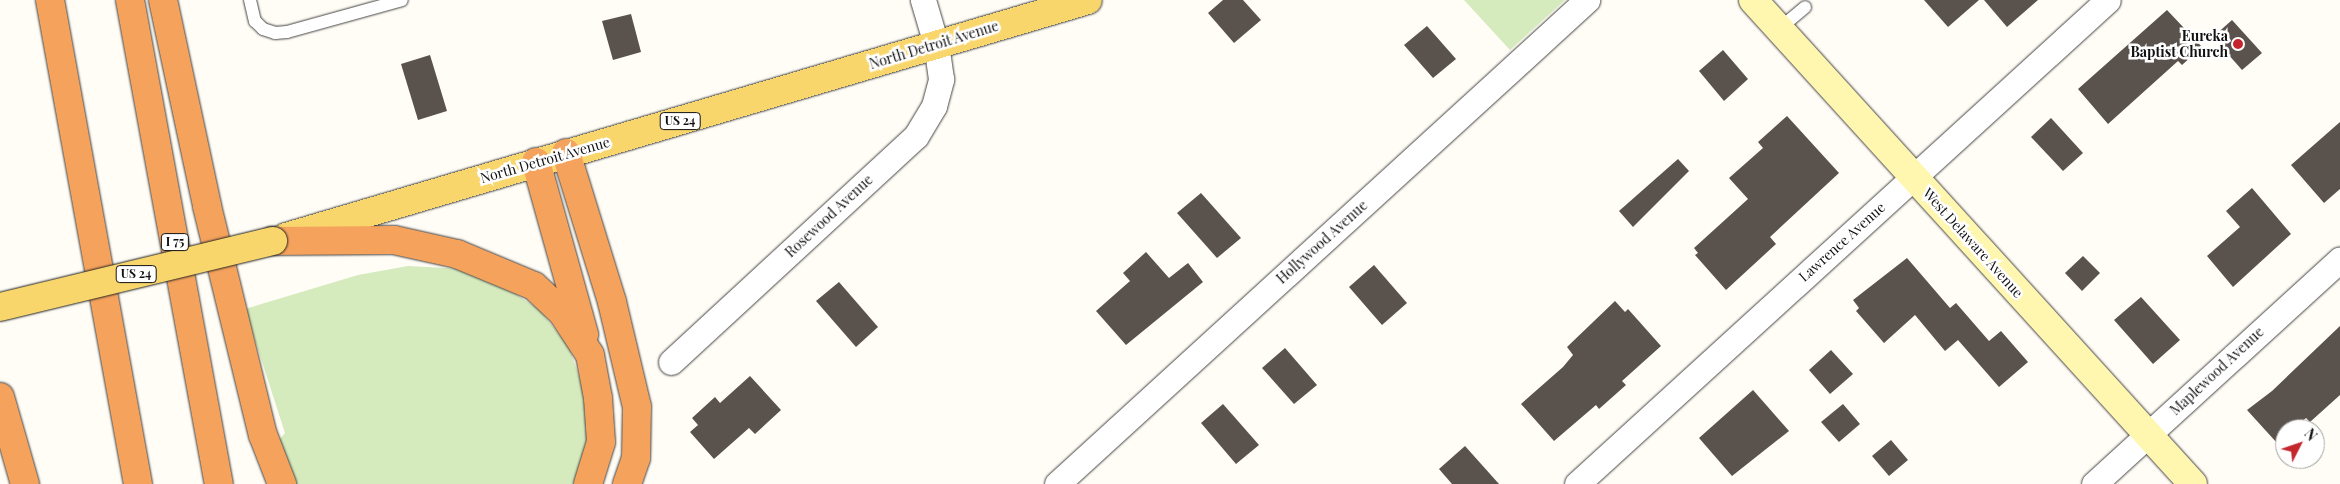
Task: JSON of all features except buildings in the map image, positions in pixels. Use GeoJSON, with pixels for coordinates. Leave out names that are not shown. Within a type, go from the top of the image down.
{"type":"FeatureCollection","features":[{"type":"Feature","properties":{"kind":"highway"},"geometry":{"type":"LineString","coordinates":[[50,0],[138,484]]}},
{"type":"Feature","properties":{"kind":"highway","name":"I 75"},"geometry":{"type":"LineString","coordinates":[[130,0],[219,484]]}},
{"type":"Feature","properties":{"kind":"highway"},"geometry":{"type":"LineString","coordinates":[[163,0],[207,206],[263,435],[282,484]]}},
{"type":"Feature","properties":{"kind":"highway"},"geometry":{"type":"LineString","coordinates":[[566,153],[612,302],[637,407],[636,458],[627,484]]}},
{"type":"Feature","properties":{"kind":"highway"},"geometry":{"type":"LineString","coordinates":[[536,162],[590,355],[598,398],[601,442],[588,484]]}},
{"type":"Feature","properties":{"kind":"highway"},"geometry":{"type":"LineString","coordinates":[[273,241],[394,240],[457,254],[500,269],[534,286],[562,312],[590,355]]}},
{"type":"Feature","properties":{"kind":"highway"},"geometry":{"type":"LineString","coordinates":[[0,397],[25,484]]}},
{"type":"Feature","properties":{"kind":"main road","name":"North Detroit Avenue"},"geometry":{"type":"LineString","coordinates":[[0,307],[273,241],[1088,0]]}},
{"type":"Feature","properties":{"kind":"street","name":"Rosewood Avenue"},"geometry":{"type":"LineString","coordinates":[[671,362],[916,136],[934,106],[941,80],[936,44],[923,0]]}},
{"type":"Feature","properties":{"kind":"street","name":"Hollywood Avenue"},"geometry":{"type":"LineString","coordinates":[[1058,484],[1587,0]]}},
{"type":"Feature","properties":{"kind":"street","name":"West Delaware Avenue"},"geometry":{"type":"LineString","coordinates":[[1753,0],[2193,484]]}},
{"type":"Feature","properties":{"kind":"street","name":"Lawrence Avenue"},"geometry":{"type":"LineString","coordinates":[[1577,484],[2108,0]]}},
{"type":"Feature","properties":{"kind":"street","name":"Maplewood Avenue"},"geometry":{"type":"LineString","coordinates":[[2094,484],[2340,259]]}},
{"type":"Feature","properties":{"kind":"lane"},"geometry":{"type":"LineString","coordinates":[[250,0],[255,21],[263,29],[275,33],[287,32],[402,0]]}},
{"type":"Feature","properties":{"kind":"lane"},"geometry":{"type":"LineString","coordinates":[[1779,29],[1806,5]]}},
{"type":"Feature","properties":{"kind":"green space"},"geometry":{"type":"Polygon","coordinates":[[[1464,0],[1565,0],[1510,50],[1464,0]]]}},
{"type":"Feature","properties":{"kind":"green space"},"geometry":{"type":"Polygon","coordinates":[[[408,266],[463,269],[508,289],[540,310],[569,347],[584,391],[588,441],[576,484],[293,484],[278,441],[285,433],[245,309],[358,275],[408,266]]]}},
{"type":"Feature","properties":{"kind":"place","name":"Eureka Baptist Church"},"geometry":{"type":"Point","coordinates":[2238,44]}}]}
